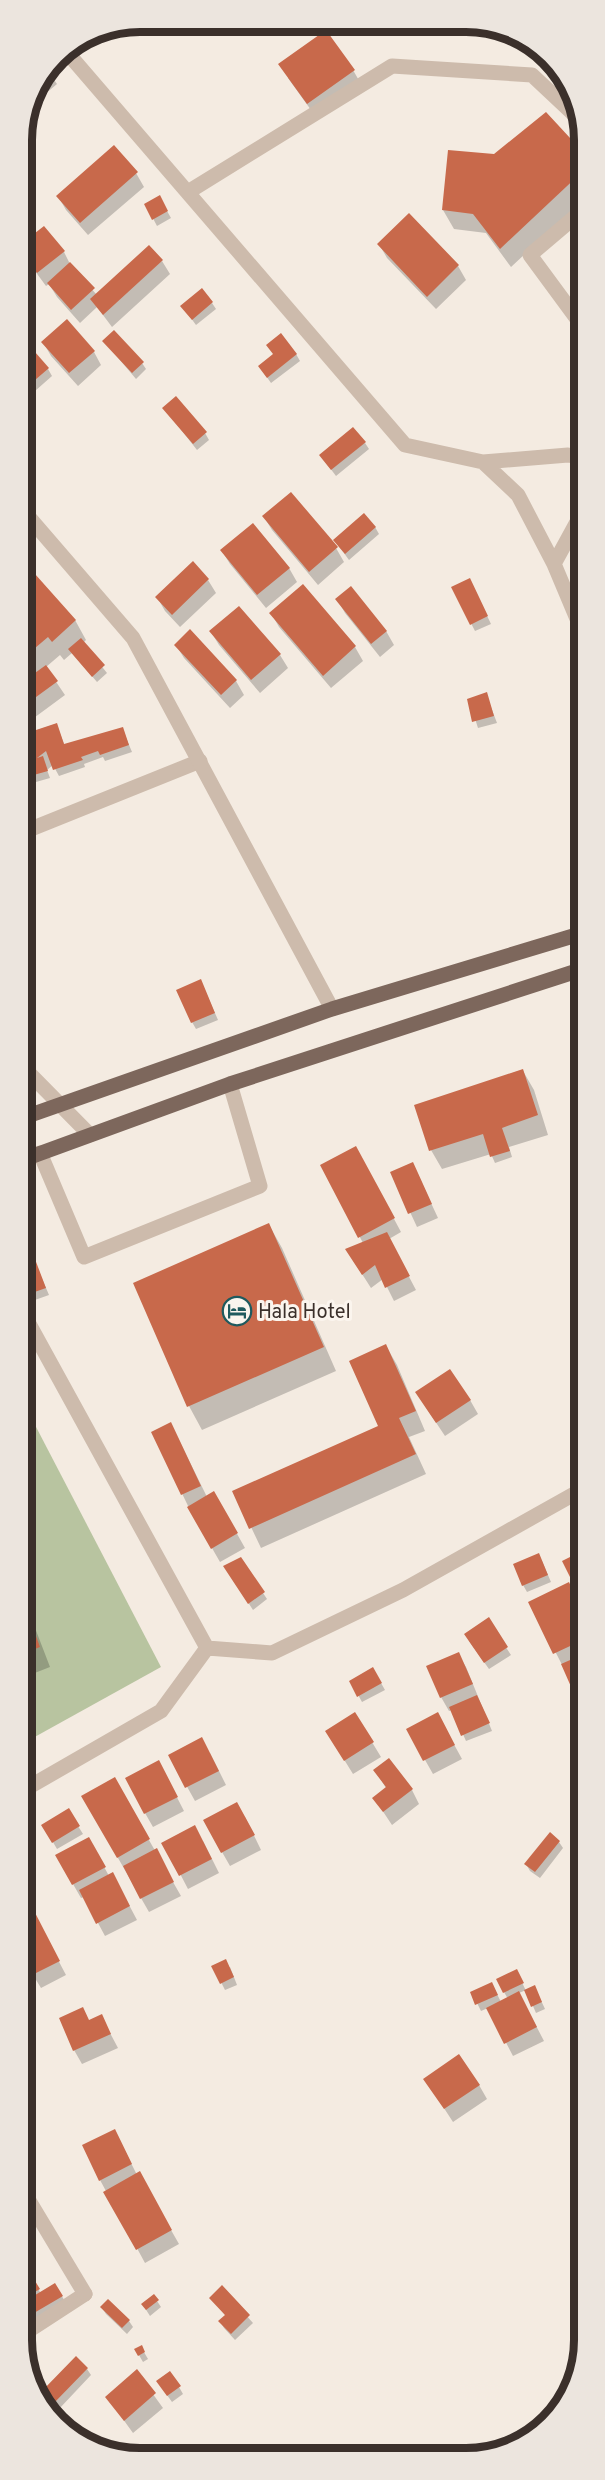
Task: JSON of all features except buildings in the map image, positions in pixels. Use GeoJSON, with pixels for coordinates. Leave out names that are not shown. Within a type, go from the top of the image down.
{"type":"FeatureCollection","features":[{"type":"Feature","properties":{"kind":"main road"},"geometry":{"type":"LineString","coordinates":[[32,1114],[332,1009],[574,936]]}},
{"type":"Feature","properties":{"kind":"main road"},"geometry":{"type":"LineString","coordinates":[[32,1156],[230,1084],[574,972]]}},
{"type":"Feature","properties":{"kind":"street"},"geometry":{"type":"LineString","coordinates":[[71,57],[405,445],[483,462],[574,456]]}},
{"type":"Feature","properties":{"kind":"street"},"geometry":{"type":"LineString","coordinates":[[188,192],[392,66],[532,75],[569,110]]}},
{"type":"Feature","properties":{"kind":"street"},"geometry":{"type":"LineString","coordinates":[[574,218],[530,255],[574,315]]}},
{"type":"Feature","properties":{"kind":"street"},"geometry":{"type":"LineString","coordinates":[[483,462],[518,495],[554,564],[574,611]]}},
{"type":"Feature","properties":{"kind":"street"},"geometry":{"type":"LineString","coordinates":[[32,521],[133,638],[332,1009]]}},
{"type":"Feature","properties":{"kind":"street"},"geometry":{"type":"LineString","coordinates":[[554,564],[574,528]]}},
{"type":"Feature","properties":{"kind":"street"},"geometry":{"type":"LineString","coordinates":[[32,829],[200,761]]}},
{"type":"Feature","properties":{"kind":"street"},"geometry":{"type":"LineString","coordinates":[[32,1077],[90,1135]]}},
{"type":"Feature","properties":{"kind":"street"},"geometry":{"type":"LineString","coordinates":[[40,1153],[84,1257],[260,1186],[230,1084]]}},
{"type":"Feature","properties":{"kind":"street"},"geometry":{"type":"LineString","coordinates":[[32,1329],[207,1648]]}},
{"type":"Feature","properties":{"kind":"street"},"geometry":{"type":"LineString","coordinates":[[207,1648],[272,1653],[403,1590],[573,1495]]}},
{"type":"Feature","properties":{"kind":"street"},"geometry":{"type":"LineString","coordinates":[[32,1785],[162,1711],[207,1648]]}},
{"type":"Feature","properties":{"kind":"street"},"geometry":{"type":"LineString","coordinates":[[32,2206],[85,2294],[32,2328]]}},
{"type":"Feature","properties":{"kind":"green space"},"geometry":{"type":"Polygon","coordinates":[[[32,1419],[161,1667],[32,1738],[32,1419]]]}},
{"type":"Feature","properties":{"kind":"place","name":"Hala Hotel"},"geometry":{"type":"Point","coordinates":[237,1311]}}]}
